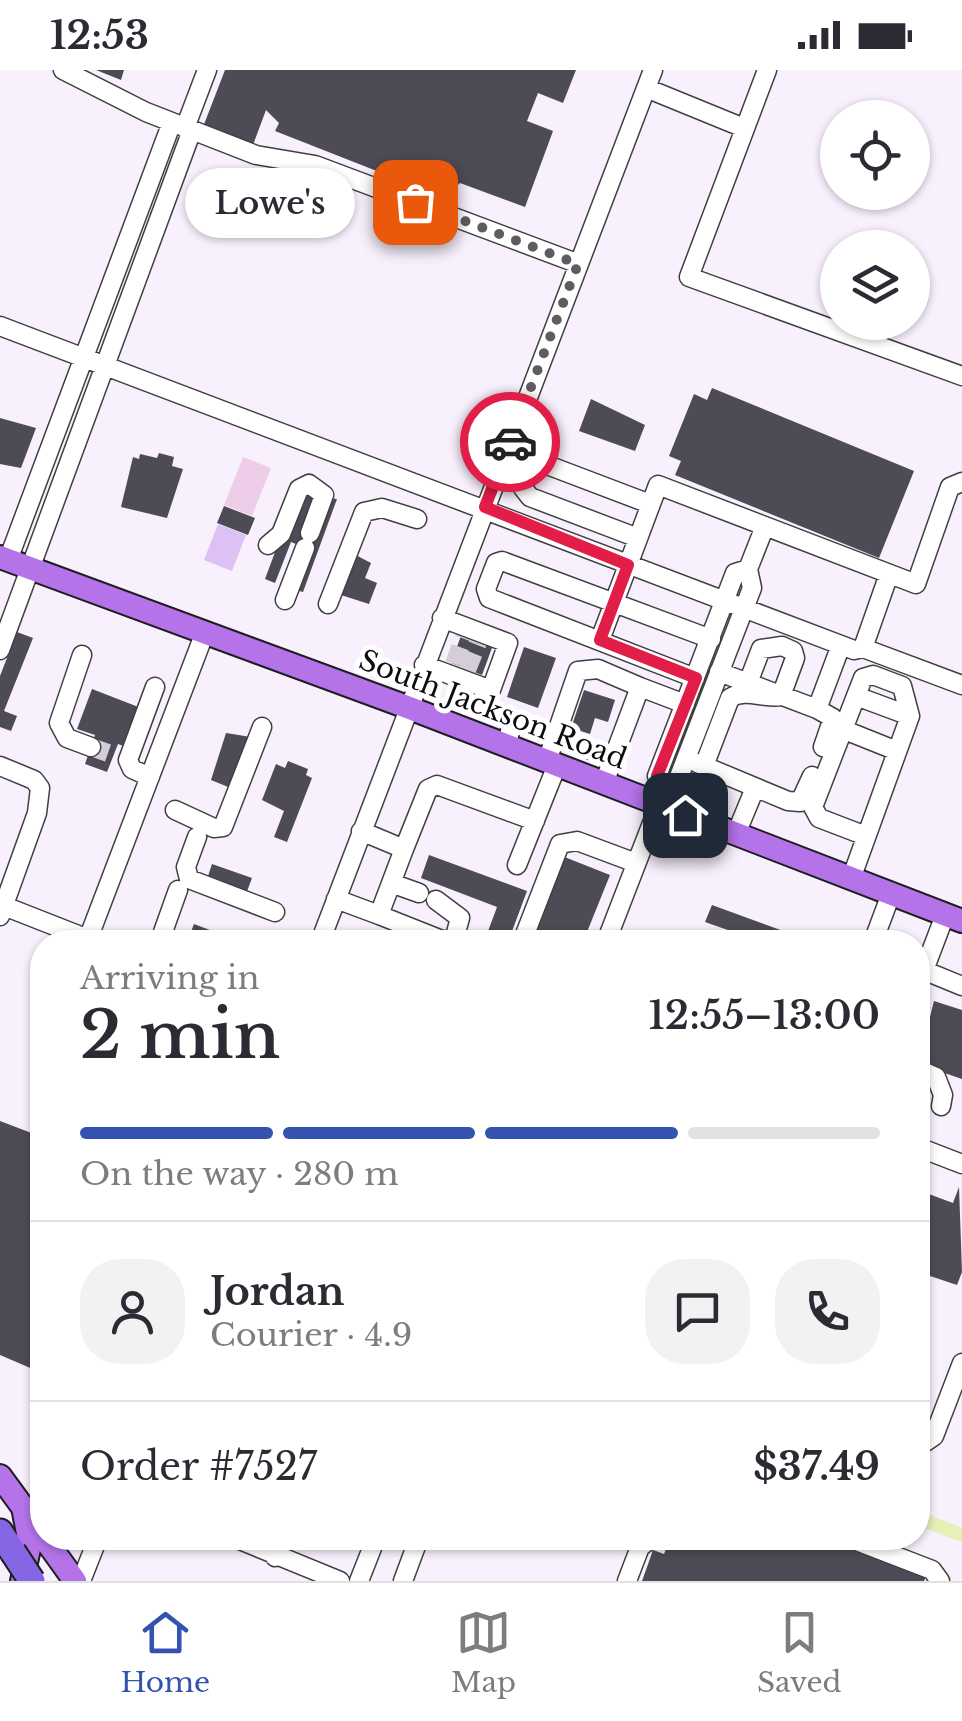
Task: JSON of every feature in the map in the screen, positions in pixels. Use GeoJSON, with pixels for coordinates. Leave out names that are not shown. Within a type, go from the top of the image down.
{"type":"FeatureCollection","features":[{"type":"Feature","properties":{"kind":"highway"},"geometry":{"type":"LineString","coordinates":[[7,1542],[32,1581]]}},
{"type":"Feature","properties":{"kind":"main road","name":"South Jackson Road"},"geometry":{"type":"LineString","coordinates":[[12,562],[604,783],[659,799],[736,834],[954,918]]}},
{"type":"Feature","properties":{"kind":"main road"},"geometry":{"type":"LineString","coordinates":[[0,1476],[30,1501]]}},
{"type":"Feature","properties":{"kind":"main road"},"geometry":{"type":"LineString","coordinates":[[22,1581],[30,1544]]}},
{"type":"Feature","properties":{"kind":"main road"},"geometry":{"type":"LineString","coordinates":[[54,1550],[78,1581]]}},
{"type":"Feature","properties":{"kind":"street"},"geometry":{"type":"LineString","coordinates":[[63,70],[183,127],[256,155],[315,164],[578,264]]}},
{"type":"Feature","properties":{"kind":"street"},"geometry":{"type":"LineString","coordinates":[[0,650],[12,562],[83,357],[207,70]]}},
{"type":"Feature","properties":{"kind":"street"},"geometry":{"type":"LineString","coordinates":[[767,70],[688,277],[962,376]]}},
{"type":"Feature","properties":{"kind":"street"},"geometry":{"type":"LineString","coordinates":[[324,930],[650,79],[744,128]]}},
{"type":"Feature","properties":{"kind":"street"},"geometry":{"type":"LineString","coordinates":[[12,562],[105,366],[183,127]]}},
{"type":"Feature","properties":{"kind":"street"},"geometry":{"type":"LineString","coordinates":[[0,326],[854,650],[863,648],[962,685]]}},
{"type":"Feature","properties":{"kind":"street"},"geometry":{"type":"LineString","coordinates":[[638,538],[530,497],[524,488],[531,466],[542,463],[650,504]]}},
{"type":"Feature","properties":{"kind":"street"},"geometry":{"type":"LineString","coordinates":[[600,640],[658,485],[916,584],[950,487],[962,482]]}},
{"type":"Feature","properties":{"kind":"street"},"geometry":{"type":"LineString","coordinates":[[268,545],[281,534],[305,484],[318,487],[324,495],[285,600]]}},
{"type":"Feature","properties":{"kind":"street"},"geometry":{"type":"LineString","coordinates":[[328,604],[364,512],[382,508],[417,519]]}},
{"type":"Feature","properties":{"kind":"street"},"geometry":{"type":"LineString","coordinates":[[695,763],[707,705],[752,588],[748,570],[765,526]]}},
{"type":"Feature","properties":{"kind":"street"},"geometry":{"type":"LineString","coordinates":[[696,678],[489,598],[486,589],[496,563],[502,561],[710,638]]}},
{"type":"Feature","properties":{"kind":"street"},"geometry":{"type":"LineString","coordinates":[[611,930],[659,799],[657,776],[735,573],[748,570]]}},
{"type":"Feature","properties":{"kind":"street"},"geometry":{"type":"LineString","coordinates":[[863,648],[889,574]]}},
{"type":"Feature","properties":{"kind":"street"},"geometry":{"type":"LineString","coordinates":[[442,618],[479,636],[508,643],[469,677]]}},
{"type":"Feature","properties":{"kind":"street"},"geometry":{"type":"LineString","coordinates":[[97,930],[205,632]]}},
{"type":"Feature","properties":{"kind":"street"},"geometry":{"type":"LineString","coordinates":[[817,709],[841,645]]}},
{"type":"Feature","properties":{"kind":"street"},"geometry":{"type":"LineString","coordinates":[[748,683],[760,649],[782,646],[796,658],[781,696]]}},
{"type":"Feature","properties":{"kind":"street"},"geometry":{"type":"LineString","coordinates":[[82,655],[59,723],[67,738],[91,746]]}},
{"type":"Feature","properties":{"kind":"street"},"geometry":{"type":"LineString","coordinates":[[424,665],[469,677],[484,709],[512,721],[507,746]]}},
{"type":"Feature","properties":{"kind":"street"},"geometry":{"type":"LineString","coordinates":[[695,763],[800,802],[832,724],[830,714],[719,672]]}},
{"type":"Feature","properties":{"kind":"street"},"geometry":{"type":"LineString","coordinates":[[851,879],[910,716],[907,693],[896,683],[868,675],[813,807],[818,818],[866,836]]}},
{"type":"Feature","properties":{"kind":"street"},"geometry":{"type":"LineString","coordinates":[[517,866],[535,821],[557,734],[586,679],[640,687],[707,705]]}},
{"type":"Feature","properties":{"kind":"street"},"geometry":{"type":"LineString","coordinates":[[150,777],[120,758],[155,687]]}},
{"type":"Feature","properties":{"kind":"street"},"geometry":{"type":"LineString","coordinates":[[604,783],[640,687]]}},
{"type":"Feature","properties":{"kind":"street"},"geometry":{"type":"LineString","coordinates":[[659,799],[695,763],[730,698],[739,692],[765,698],[781,696]]}},
{"type":"Feature","properties":{"kind":"street"},"geometry":{"type":"LineString","coordinates":[[856,696],[910,716]]}},
{"type":"Feature","properties":{"kind":"street"},"geometry":{"type":"LineString","coordinates":[[475,733],[484,709]]}},
{"type":"Feature","properties":{"kind":"street"},"geometry":{"type":"LineString","coordinates":[[175,810],[223,827],[262,728]]}},
{"type":"Feature","properties":{"kind":"street"},"geometry":{"type":"LineString","coordinates":[[852,733],[897,750]]}},
{"type":"Feature","properties":{"kind":"street"},"geometry":{"type":"LineString","coordinates":[[557,734],[613,758]]}},
{"type":"Feature","properties":{"kind":"street"},"geometry":{"type":"LineString","coordinates":[[0,766],[34,780],[40,788],[37,813],[2,911],[60,930]]}},
{"type":"Feature","properties":{"kind":"street"},"geometry":{"type":"LineString","coordinates":[[379,916],[428,788],[437,785],[535,821]]}},
{"type":"Feature","properties":{"kind":"street"},"geometry":{"type":"LineString","coordinates":[[736,834],[755,788]]}},
{"type":"Feature","properties":{"kind":"street"},"geometry":{"type":"LineString","coordinates":[[361,831],[404,848]]}},
{"type":"Feature","properties":{"kind":"street"},"geometry":{"type":"LineString","coordinates":[[198,837],[186,867],[189,878],[274,912]]}},
{"type":"Feature","properties":{"kind":"street"},"geometry":{"type":"LineString","coordinates":[[527,930],[560,844],[577,841],[636,863]]}},
{"type":"Feature","properties":{"kind":"street"},"geometry":{"type":"LineString","coordinates":[[391,883],[428,897],[460,918],[457,930]]}},
{"type":"Feature","properties":{"kind":"street"},"geometry":{"type":"LineString","coordinates":[[164,930],[178,890]]}},
{"type":"Feature","properties":{"kind":"street"},"geometry":{"type":"LineString","coordinates":[[878,930],[891,894]]}},
{"type":"Feature","properties":{"kind":"street"},"geometry":{"type":"LineString","coordinates":[[336,899],[416,930]]}},
{"type":"Feature","properties":{"kind":"street"},"geometry":{"type":"LineString","coordinates":[[930,960],[954,918]]}},
{"type":"Feature","properties":{"kind":"street"},"geometry":{"type":"LineString","coordinates":[[930,980],[962,986]]}},
{"type":"Feature","properties":{"kind":"street"},"geometry":{"type":"LineString","coordinates":[[930,1074],[936,1077],[944,1095],[941,1106],[962,1094]]}},
{"type":"Feature","properties":{"kind":"street"},"geometry":{"type":"LineString","coordinates":[[930,1152],[962,1164]]}},
{"type":"Feature","properties":{"kind":"street"},"geometry":{"type":"LineString","coordinates":[[930,1439],[962,1362]]}},
{"type":"Feature","properties":{"kind":"street"},"geometry":{"type":"LineString","coordinates":[[78,1581],[92,1550]]}},
{"type":"Feature","properties":{"kind":"street"},"geometry":{"type":"LineString","coordinates":[[261,1550],[340,1581]]}},
{"type":"Feature","properties":{"kind":"street"},"geometry":{"type":"LineString","coordinates":[[276,1557],[279,1550]]}},
{"type":"Feature","properties":{"kind":"street"},"geometry":{"type":"LineString","coordinates":[[359,1581],[371,1550]]}},
{"type":"Feature","properties":{"kind":"street"},"geometry":{"type":"LineString","coordinates":[[403,1581],[415,1550]]}},
{"type":"Feature","properties":{"kind":"street"},"geometry":{"type":"LineString","coordinates":[[627,1581],[639,1550]]}},
{"type":"Feature","properties":{"kind":"street"},"geometry":{"type":"LineString","coordinates":[[880,1550],[936,1572],[940,1581]]}},
{"type":"Feature","properties":{"kind":"sand"},"geometry":{"type":"Polygon","coordinates":[[[218,524],[246,535],[232,571],[204,560],[218,524]]]}},
{"type":"Feature","properties":{"kind":"shaded area"},"geometry":{"type":"Polygon","coordinates":[[[243,457],[271,468],[252,516],[224,505],[243,457]]]}},
{"type":"Feature","properties":{"kind":"building"},"geometry":{"type":"Polygon","coordinates":[[[96,70],[124,70],[121,80],[96,70]]]}},
{"type":"Feature","properties":{"kind":"building"},"geometry":{"type":"Polygon","coordinates":[[[225,70],[576,70],[563,103],[538,93],[527,121],[553,131],[525,207],[460,183],[454,189],[448,186],[445,194],[420,188],[275,131],[279,123],[266,110],[253,145],[203,127],[225,70]]]}},
{"type":"Feature","properties":{"kind":"building"},"geometry":{"type":"Polygon","coordinates":[[[712,388],[914,471],[879,558],[675,475],[681,461],[669,456],[694,394],[707,400],[712,388]]]}},
{"type":"Feature","properties":{"kind":"building"},"geometry":{"type":"Polygon","coordinates":[[[591,399],[645,425],[635,451],[579,431],[591,399]]]}},
{"type":"Feature","properties":{"kind":"building"},"geometry":{"type":"Polygon","coordinates":[[[0,418],[36,428],[21,468],[0,464],[0,418]]]}},
{"type":"Feature","properties":{"kind":"building"},"geometry":{"type":"Polygon","coordinates":[[[159,453],[174,457],[172,466],[183,469],[167,518],[121,507],[133,457],[139,459],[140,454],[157,458],[159,453]]]}},
{"type":"Feature","properties":{"kind":"building"},"geometry":{"type":"Polygon","coordinates":[[[303,495],[337,499],[303,592],[293,589],[308,549],[291,542],[275,583],[265,579],[287,520],[303,495]]]}},
{"type":"Feature","properties":{"kind":"building"},"geometry":{"type":"Polygon","coordinates":[[[224,506],[255,518],[248,535],[217,523],[224,506]]]}},
{"type":"Feature","properties":{"kind":"building"},"geometry":{"type":"Polygon","coordinates":[[[350,552],[371,563],[365,578],[377,583],[369,604],[341,595],[350,552]]]}},
{"type":"Feature","properties":{"kind":"building"},"geometry":{"type":"Polygon","coordinates":[[[17,632],[33,638],[4,711],[17,716],[11,731],[0,727],[0,676],[17,632]]]}},
{"type":"Feature","properties":{"kind":"building"},"geometry":{"type":"Polygon","coordinates":[[[462,633],[493,645],[482,675],[451,663],[462,633]]]}},
{"type":"Feature","properties":{"kind":"building"},"geometry":{"type":"Polygon","coordinates":[[[524,647],[556,658],[538,708],[507,697],[524,647]]]}},
{"type":"Feature","properties":{"kind":"building"},"geometry":{"type":"Polygon","coordinates":[[[92,689],[141,708],[126,747],[118,744],[107,772],[85,764],[95,735],[77,729],[92,689]]]}},
{"type":"Feature","properties":{"kind":"building"},"geometry":{"type":"Polygon","coordinates":[[[584,690],[615,700],[608,722],[595,718],[590,734],[571,728],[584,690]]]}},
{"type":"Feature","properties":{"kind":"building"},"geometry":{"type":"Polygon","coordinates":[[[226,733],[251,737],[233,789],[211,780],[226,733]]]}},
{"type":"Feature","properties":{"kind":"building"},"geometry":{"type":"Polygon","coordinates":[[[288,761],[308,769],[306,775],[312,778],[287,842],[274,837],[284,811],[262,800],[276,764],[285,768],[288,761]]]}},
{"type":"Feature","properties":{"kind":"building"},"geometry":{"type":"Polygon","coordinates":[[[429,855],[527,891],[512,930],[488,930],[497,907],[421,878],[429,855]]]}},
{"type":"Feature","properties":{"kind":"building"},"geometry":{"type":"Polygon","coordinates":[[[562,856],[610,875],[588,930],[534,930],[562,856]]]}},
{"type":"Feature","properties":{"kind":"building"},"geometry":{"type":"Polygon","coordinates":[[[212,864],[252,878],[246,894],[207,879],[212,864]]]}},
{"type":"Feature","properties":{"kind":"building"},"geometry":{"type":"Polygon","coordinates":[[[712,905],[780,930],[728,930],[705,922],[712,905]]]}},
{"type":"Feature","properties":{"kind":"building"},"geometry":{"type":"Polygon","coordinates":[[[934,1001],[962,1010],[962,1079],[930,1068],[930,1017],[934,1001]]]}},
{"type":"Feature","properties":{"kind":"building"},"geometry":{"type":"Polygon","coordinates":[[[0,1121],[30,1132],[30,1368],[0,1355],[0,1121]]]}},
{"type":"Feature","properties":{"kind":"building"},"geometry":{"type":"Polygon","coordinates":[[[959,1187],[962,1272],[957,1285],[930,1276],[930,1194],[953,1203],[959,1187]]]}},
{"type":"Feature","properties":{"kind":"building"},"geometry":{"type":"Polygon","coordinates":[[[653,1550],[664,1554],[666,1550],[870,1550],[928,1572],[924,1581],[642,1581],[653,1550]]]}},
{"type":"Feature","properties":{"kind":"waterway"},"geometry":{"type":"LineString","coordinates":[[930,1523],[962,1535]]}},
{"type":"Feature","properties":{"kind":"tunnel"},"geometry":{"type":"LineString","coordinates":[[454,664],[465,634]]}},
{"type":"Feature","properties":{"kind":"tunnel"},"geometry":{"type":"LineString","coordinates":[[467,670],[479,640]]}},
{"type":"Feature","properties":{"kind":"tunnel"},"geometry":{"type":"LineString","coordinates":[[91,747],[114,755]]}},
{"type":"Feature","properties":{"kind":"way so far"},"geometry":{"type":"LineString","coordinates":[[415,202],[578,264],[510,442]]}},
{"type":"Feature","properties":{"kind":"place","name":"Lowe's"},"geometry":{"type":"Point","coordinates":[415,202]}},
{"type":"Feature","properties":{"kind":"route"},"geometry":{"type":"LineString","coordinates":[[510,442],[485,507],[628,565],[600,640],[696,678],[657,776],[661,789],[656,803],[685,815]]}}]}
